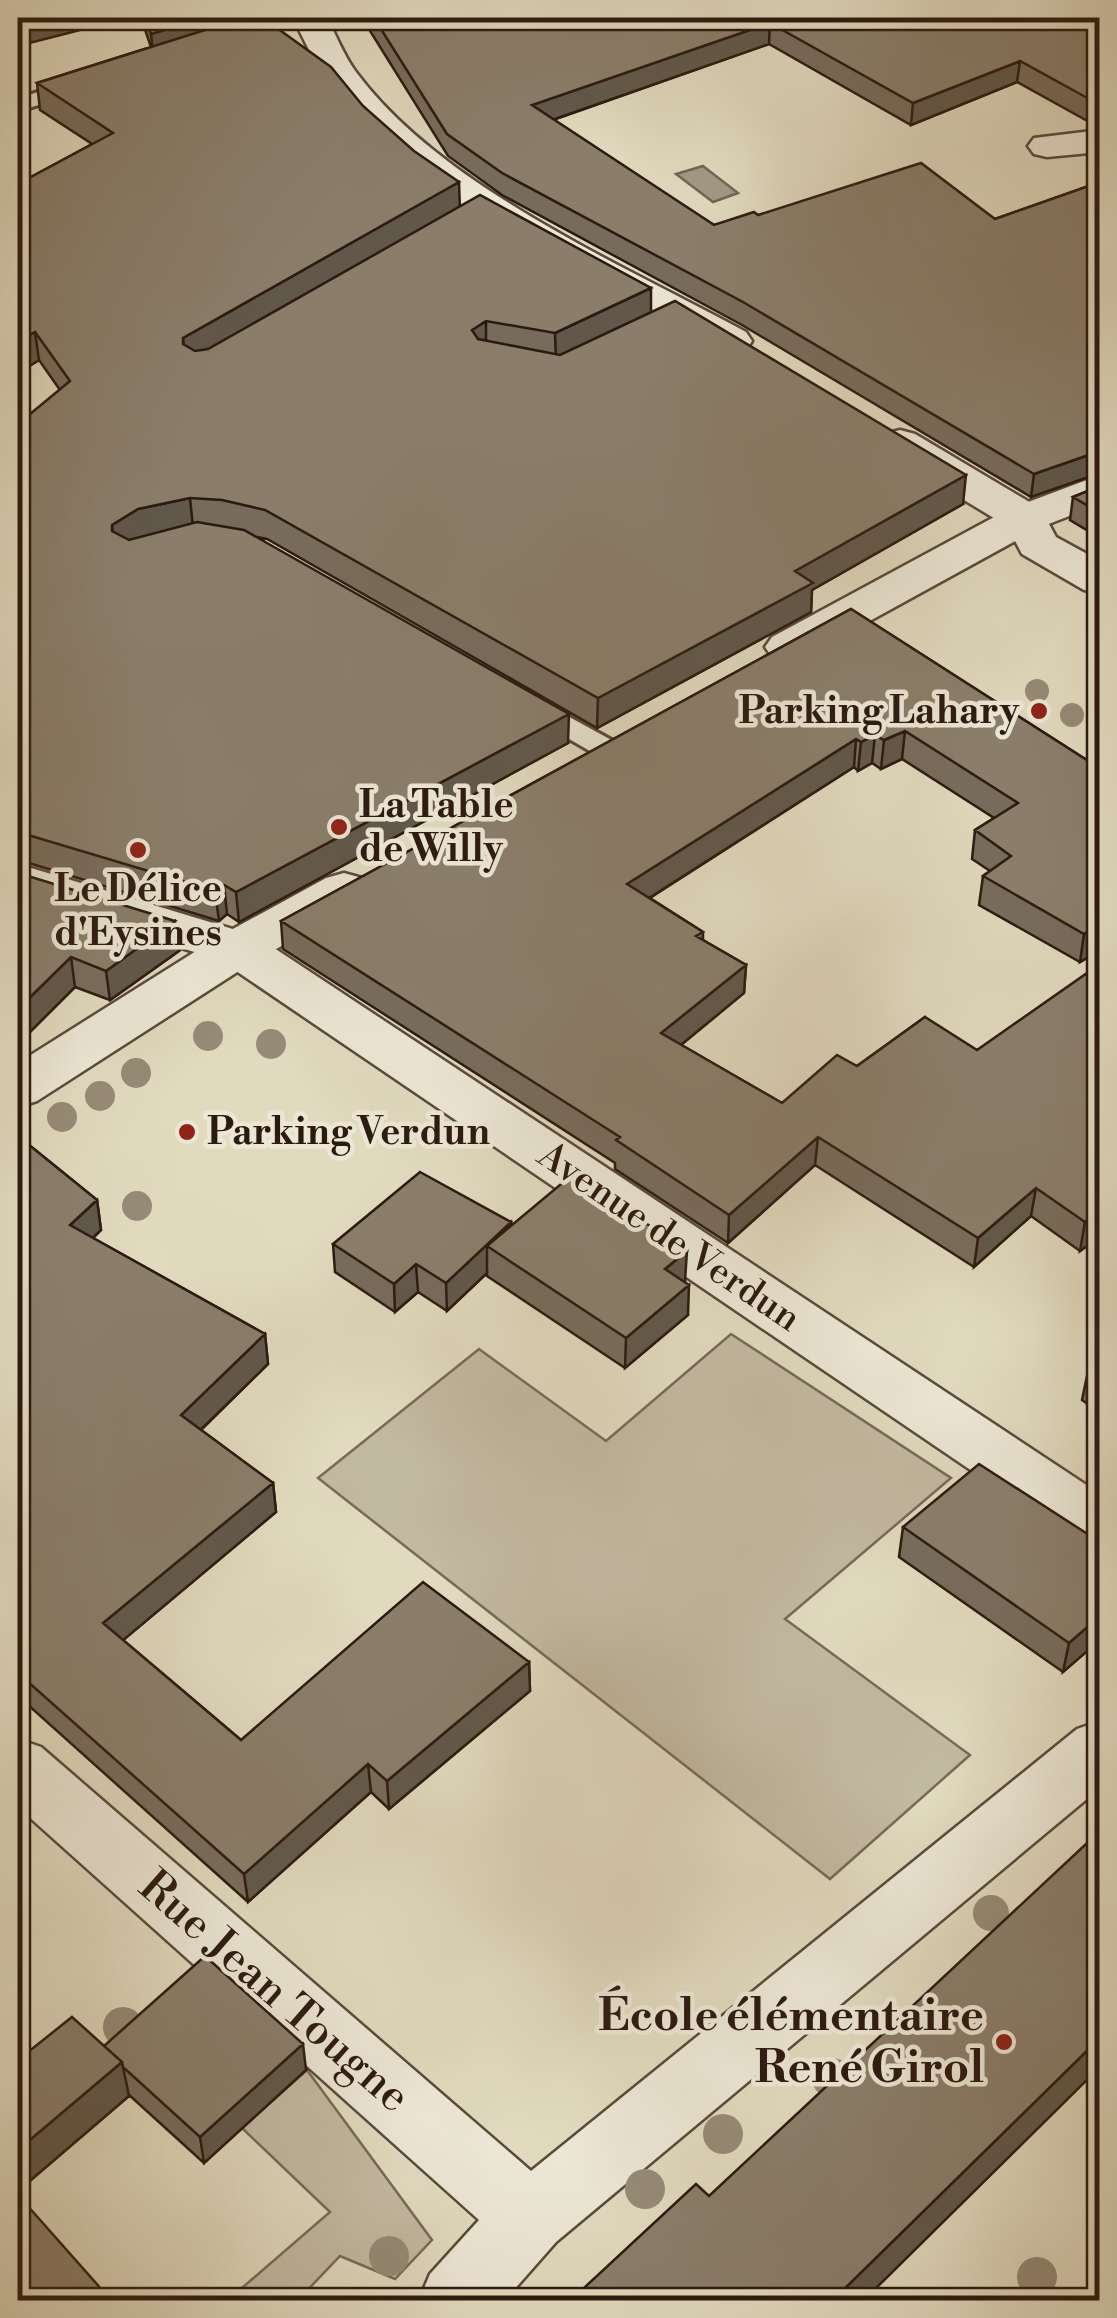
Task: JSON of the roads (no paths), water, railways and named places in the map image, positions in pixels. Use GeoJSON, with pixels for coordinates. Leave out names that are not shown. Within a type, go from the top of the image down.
{"type":"FeatureCollection","features":[{"type":"Feature","properties":{"kind":"street"},"geometry":{"type":"LineString","coordinates":[[310,18],[338,74],[397,141],[477,210],[663,321],[759,357]]}},
{"type":"Feature","properties":{"kind":"street"},"geometry":{"type":"LineString","coordinates":[[1046,146],[1100,141]]}},
{"type":"Feature","properties":{"kind":"street"},"geometry":{"type":"LineString","coordinates":[[875,428],[1025,518],[1038,545],[1100,580]]}},
{"type":"Feature","properties":{"kind":"street"},"geometry":{"type":"LineString","coordinates":[[745,671],[1025,518],[1100,488]]}},
{"type":"Feature","properties":{"kind":"street"},"geometry":{"type":"LineString","coordinates":[[553,776],[622,738]]}},
{"type":"Feature","properties":{"kind":"street"},"geometry":{"type":"LineString","coordinates":[[18,1088],[238,948],[378,872]]}},
{"type":"Feature","properties":{"kind":"street","name":"Avenue de Verdun"},"geometry":{"type":"LineString","coordinates":[[18,880],[238,948],[1100,1526]]}},
{"type":"Feature","properties":{"kind":"street"},"geometry":{"type":"LineString","coordinates":[[456,2300],[530,2217],[1100,1748]]}},
{"type":"Feature","properties":{"kind":"street","name":"Rue Jean Tougne"},"geometry":{"type":"LineString","coordinates":[[18,1767],[530,2217]]}},
{"type":"Feature","properties":{"kind":"lane"},"geometry":{"type":"LineString","coordinates":[[203,47],[296,18]]}},
{"type":"Feature","properties":{"kind":"lane"},"geometry":{"type":"LineString","coordinates":[[18,106],[110,76]]}},
{"type":"Feature","properties":{"kind":"lane"},"geometry":{"type":"LineString","coordinates":[[506,691],[622,738]]}},
{"type":"Feature","properties":{"kind":"place","name":"Parking Lahary"},"geometry":{"type":"Point","coordinates":[1039,711]}},
{"type":"Feature","properties":{"kind":"place","name":"La Table de Willy"},"geometry":{"type":"Point","coordinates":[339,827]}},
{"type":"Feature","properties":{"kind":"place","name":"Le Délice d'Eysines"},"geometry":{"type":"Point","coordinates":[138,850]}},
{"type":"Feature","properties":{"kind":"place","name":"Parking Verdun"},"geometry":{"type":"Point","coordinates":[187,1132]}},
{"type":"Feature","properties":{"kind":"place","name":"École élémentaire René Girol"},"geometry":{"type":"Point","coordinates":[1004,2042]}}]}
